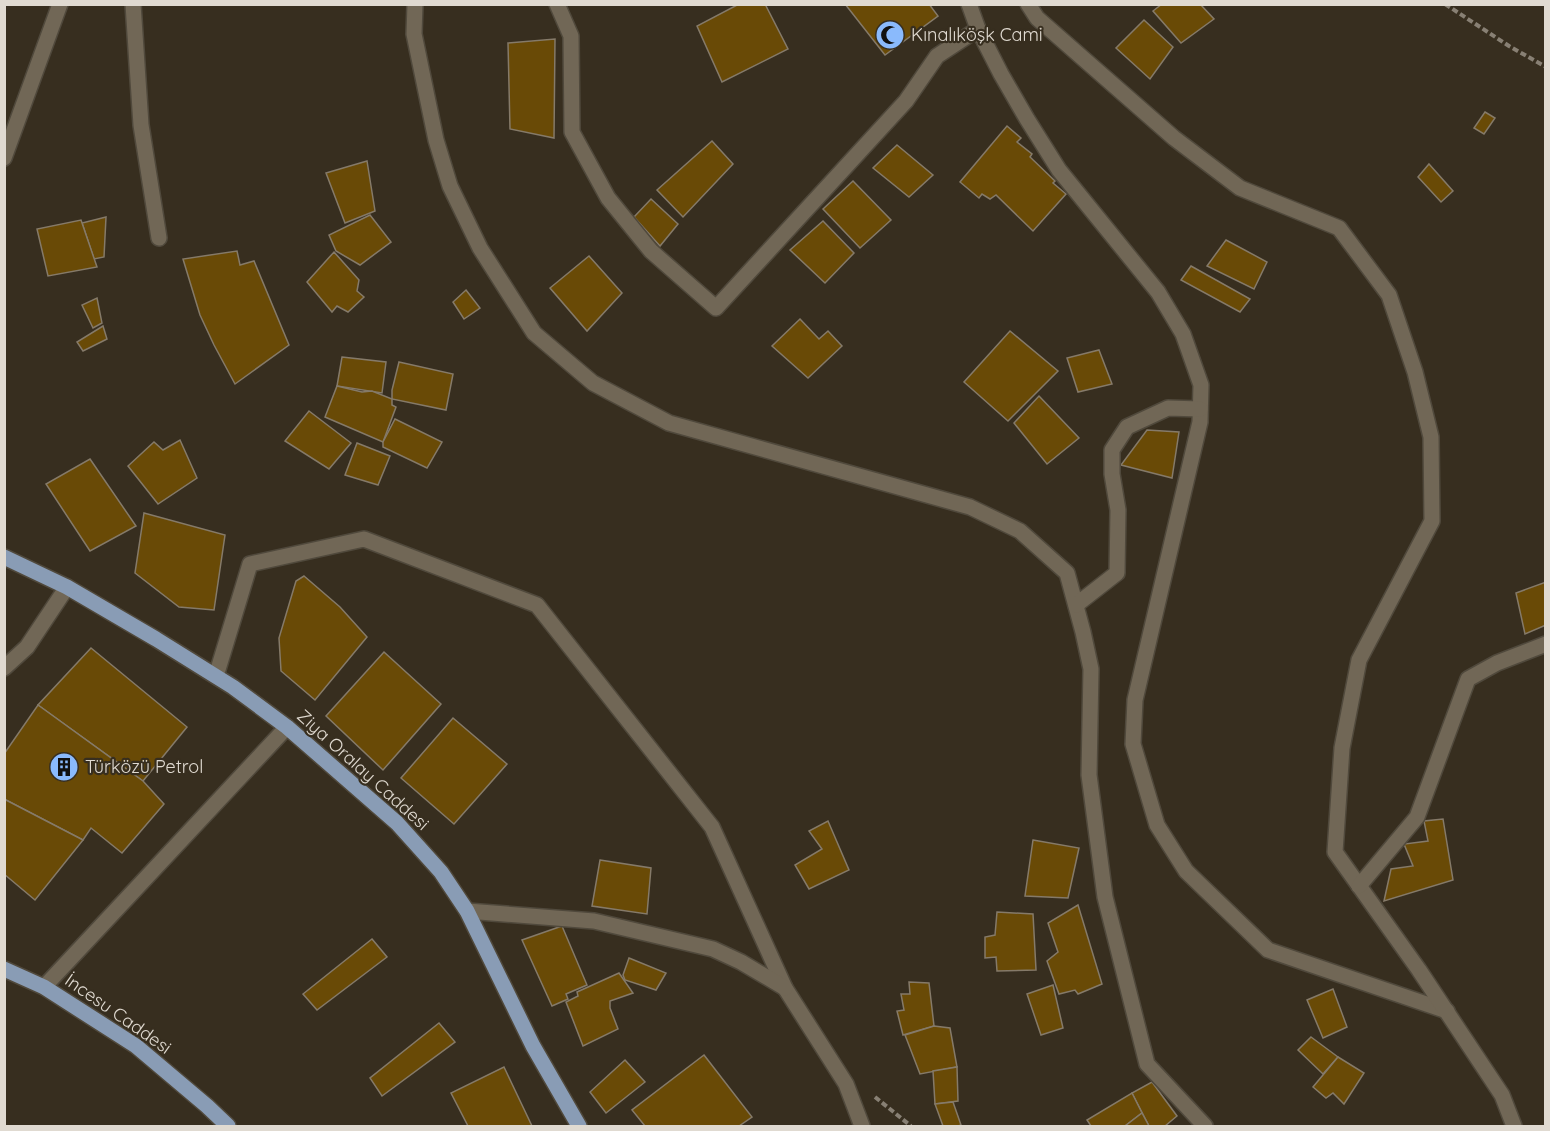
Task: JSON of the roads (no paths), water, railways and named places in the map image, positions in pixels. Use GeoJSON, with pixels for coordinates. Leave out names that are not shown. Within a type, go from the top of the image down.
{"type":"FeatureCollection","features":[{"type":"Feature","properties":{"kind":"main road","name":"Ziya Oralay Caddesi"},"geometry":{"type":"LineString","coordinates":[[4,557],[67,587],[233,687],[287,727],[397,823],[441,872],[467,911],[533,1046],[579,1126]]}},
{"type":"Feature","properties":{"kind":"main road","name":"İncesu Caddesi"},"geometry":{"type":"LineString","coordinates":[[4,969],[44,987],[136,1046],[228,1126]]}},
{"type":"Feature","properties":{"kind":"street"},"geometry":{"type":"LineString","coordinates":[[4,158],[60,4]]}},
{"type":"Feature","properties":{"kind":"street"},"geometry":{"type":"LineString","coordinates":[[133,4],[141,125],[159,238]]}},
{"type":"Feature","properties":{"kind":"street"},"geometry":{"type":"LineString","coordinates":[[415,4],[414,34],[436,140],[450,186],[480,248],[534,333],[593,383],[669,423],[970,507],[1020,531],[1067,573],[1091,669],[1089,775],[1105,897],[1147,1064],[1205,1126]]}},
{"type":"Feature","properties":{"kind":"street"},"geometry":{"type":"LineString","coordinates":[[557,4],[571,36],[572,132],[608,198],[651,251],[716,308],[906,101],[937,56],[978,29]]}},
{"type":"Feature","properties":{"kind":"street"},"geometry":{"type":"LineString","coordinates":[[969,4],[978,29],[1000,74],[1059,170],[1158,292],[1183,334],[1201,385],[1200,422],[1136,700],[1133,744],[1157,825],[1186,871],[1268,950],[1447,1011]]}},
{"type":"Feature","properties":{"kind":"street"},"geometry":{"type":"LineString","coordinates":[[1028,4],[1037,18],[1174,138],[1240,188],[1339,228],[1389,295],[1415,372],[1431,436],[1432,521],[1359,660],[1342,748],[1335,852],[1419,970],[1502,1095],[1514,1126]]}},
{"type":"Feature","properties":{"kind":"street"},"geometry":{"type":"LineString","coordinates":[[1076,605],[1117,573],[1118,510],[1112,474],[1112,450],[1127,427],[1168,408],[1200,409]]}},
{"type":"Feature","properties":{"kind":"street"},"geometry":{"type":"LineString","coordinates":[[216,676],[250,564],[364,539],[537,605],[712,827],[785,988],[846,1084],[862,1126]]}},
{"type":"Feature","properties":{"kind":"street"},"geometry":{"type":"LineString","coordinates":[[4,668],[27,647],[67,587]]}},
{"type":"Feature","properties":{"kind":"street"},"geometry":{"type":"LineString","coordinates":[[1359,886],[1417,817],[1468,679],[1497,663],[1545,644]]}},
{"type":"Feature","properties":{"kind":"street"},"geometry":{"type":"LineString","coordinates":[[44,987],[287,727]]}},
{"type":"Feature","properties":{"kind":"street"},"geometry":{"type":"LineString","coordinates":[[467,911],[594,921],[713,949],[741,962],[785,988]]}},
{"type":"Feature","properties":{"kind":"place","name":"Kınalıköşk Cami"},"geometry":{"type":"Point","coordinates":[890,35]}},
{"type":"Feature","properties":{"kind":"place","name":"Türközü Petrol"},"geometry":{"type":"Point","coordinates":[64,767]}}]}
